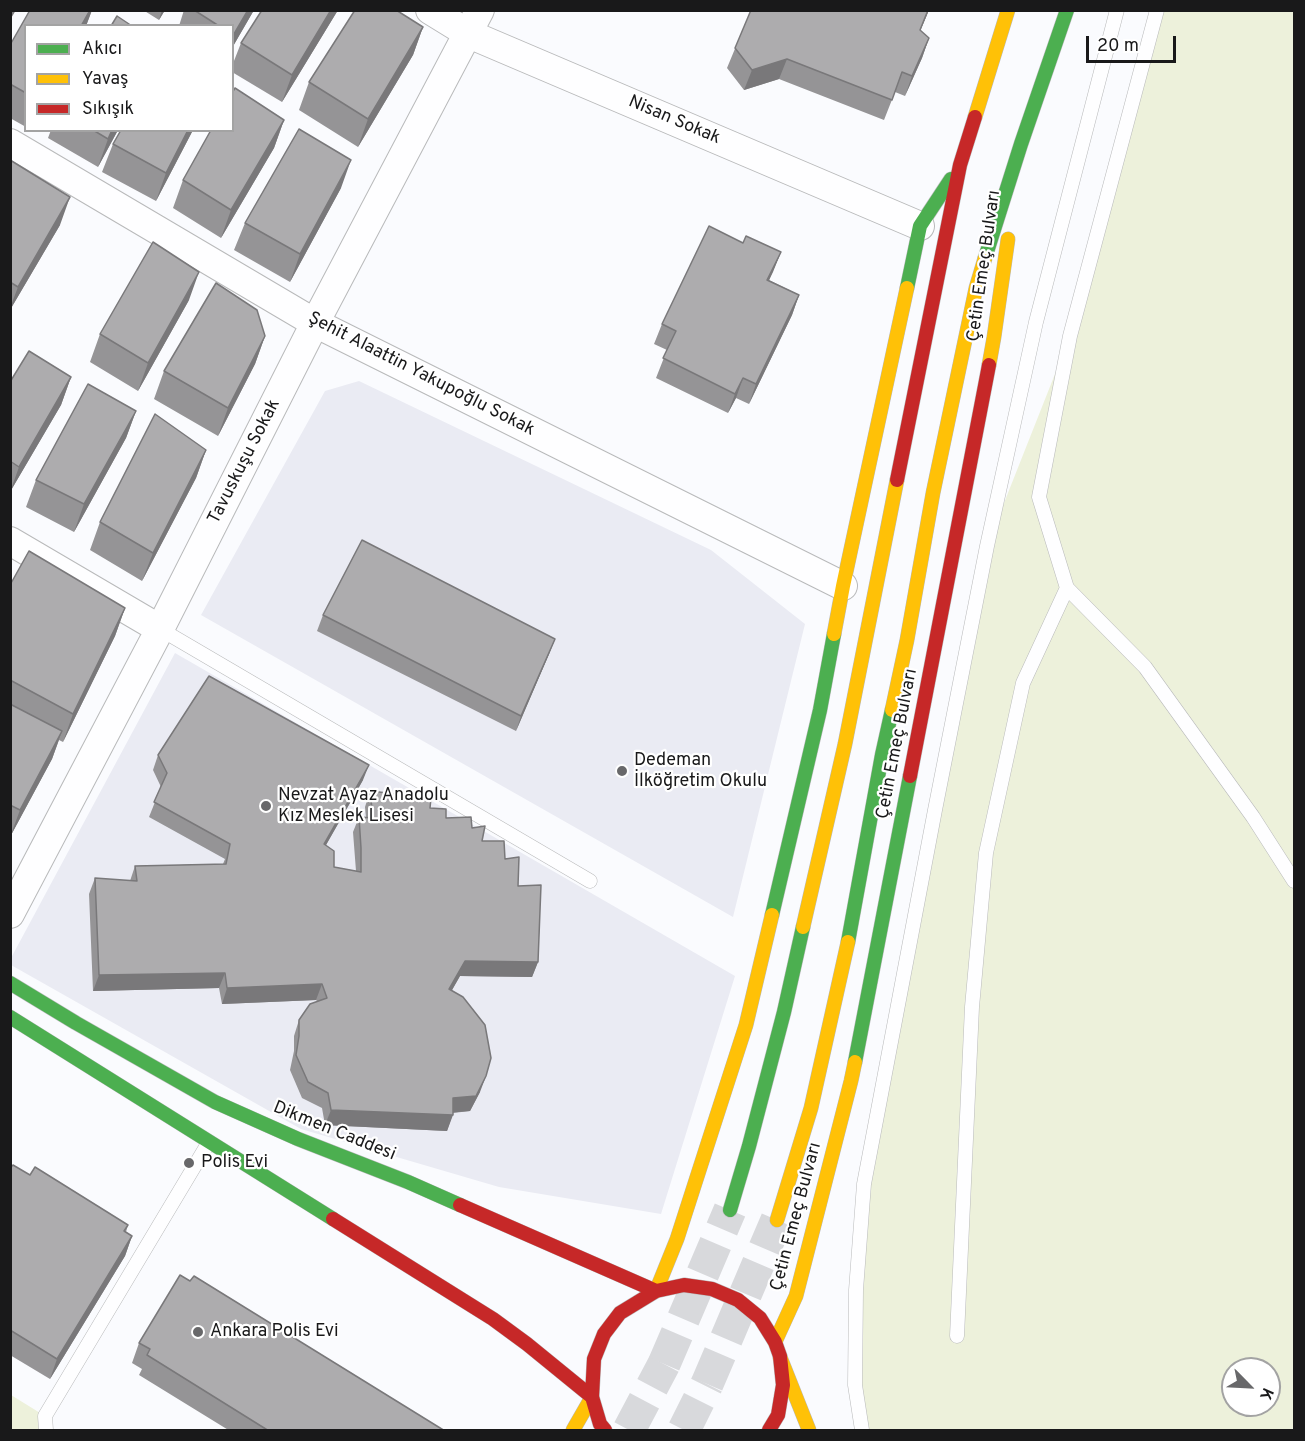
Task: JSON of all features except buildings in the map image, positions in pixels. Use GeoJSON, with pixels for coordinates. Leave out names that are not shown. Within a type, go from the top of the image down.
{"type":"FeatureCollection","features":[{"type":"Feature","properties":{"kind":"main road"},"geometry":{"type":"LineString","coordinates":[[730,1210],[784,1012],[845,744],[960,165],[1008,10]]}},
{"type":"Feature","properties":{"kind":"main road","name":"Çetin Emeç Bulvarı"},"geometry":{"type":"LineString","coordinates":[[777,1220],[811,1108],[849,936],[882,755],[907,640],[933,493],[976,288],[1021,144],[1067,10]]}},
{"type":"Feature","properties":{"kind":"main road","name":"Çetin Emeç Bulvarı"},"geometry":{"type":"LineString","coordinates":[[775,1342],[796,1296],[851,1081],[994,337],[1021,144]]}},
{"type":"Feature","properties":{"kind":"main road"},"geometry":{"type":"LineString","coordinates":[[656,1290],[677,1239],[746,1025],[819,710],[843,586],[920,226],[960,165]]}},
{"type":"Feature","properties":{"kind":"main road","name":"Dikmen Caddesi"},"geometry":{"type":"LineString","coordinates":[[10,983],[215,1102],[298,1139],[408,1182],[656,1290]]}},
{"type":"Feature","properties":{"kind":"main road"},"geometry":{"type":"LineString","coordinates":[[10,1017],[493,1319],[592,1397]]}},
{"type":"Feature","properties":{"kind":"main road"},"geometry":{"type":"LineString","coordinates":[[604,1431],[592,1397],[594,1359],[604,1334],[620,1313],[656,1290],[684,1286],[712,1289],[738,1300],[760,1318],[775,1342],[809,1431]]}},
{"type":"Feature","properties":{"kind":"main road"},"geometry":{"type":"LineString","coordinates":[[769,1431],[778,1415],[783,1385],[780,1356]]}},
{"type":"Feature","properties":{"kind":"main road"},"geometry":{"type":"LineString","coordinates":[[573,1431],[592,1397]]}},
{"type":"Feature","properties":{"kind":"street","name":"Nisan Sokak"},"geometry":{"type":"LineString","coordinates":[[430,10],[475,22],[920,226]]}},
{"type":"Feature","properties":{"kind":"street","name":"Tavuskuşu Sokak"},"geometry":{"type":"LineString","coordinates":[[10,914],[160,629],[315,323],[475,22]]}},
{"type":"Feature","properties":{"kind":"street","name":"Şehit Alaattin Yakupoğlu Sokak"},"geometry":{"type":"LineString","coordinates":[[10,143],[315,323],[843,586]]}},
{"type":"Feature","properties":{"kind":"street"},"geometry":{"type":"LineString","coordinates":[[10,541],[160,629]]}},
{"type":"Feature","properties":{"kind":"lane"},"geometry":{"type":"LineString","coordinates":[[861,1431],[855,1384],[856,1290],[864,1184],[987,546],[1036,322],[1117,10]]}},
{"type":"Feature","properties":{"kind":"lane"},"geometry":{"type":"LineString","coordinates":[[1157,10],[1070,336],[1040,497],[1067,588],[1146,667],[1253,817],[1294,881]]}},
{"type":"Feature","properties":{"kind":"lane"},"geometry":{"type":"LineString","coordinates":[[957,1336],[972,1007],[986,853],[1023,683],[1067,588]]}},
{"type":"Feature","properties":{"kind":"lane"},"geometry":{"type":"LineString","coordinates":[[160,629],[590,880]]}},
{"type":"Feature","properties":{"kind":"lane"},"geometry":{"type":"LineString","coordinates":[[46,1431],[45,1416],[209,1142]]}},
{"type":"Feature","properties":{"kind":"shaded area","name":"Dedeman İlköğretim Okulu"},"geometry":{"type":"Polygon","coordinates":[[[359,381],[711,550],[805,624],[733,917],[201,615],[325,391],[359,381]]]}},
{"type":"Feature","properties":{"kind":"shaded area","name":"Nevzat Ayaz Anadolu Kız Meslek Lisesi"},"geometry":{"type":"Polygon","coordinates":[[[175,653],[735,976],[661,1214],[499,1187],[301,1129],[11,965],[11,958],[175,653]]]}},
{"type":"Feature","properties":{"kind":"green space"},"geometry":{"type":"Polygon","coordinates":[[[1157,11],[1294,11],[1294,1430],[862,1430],[855,1385],[864,1184],[987,546],[1070,336],[1157,11]]]}},
{"type":"Feature","properties":{"kind":"green space"},"geometry":{"type":"Polygon","coordinates":[[[11,1395],[45,1416],[46,1430],[11,1430],[11,1395]]]}},
{"type":"Feature","properties":{"kind":"tunnel"},"geometry":{"type":"LineString","coordinates":[[664,1364],[730,1210]]}},
{"type":"Feature","properties":{"kind":"tunnel"},"geometry":{"type":"LineString","coordinates":[[707,1384],[777,1220]]}},
{"type":"Feature","properties":{"kind":"tunnel"},"geometry":{"type":"LineString","coordinates":[[629,1430],[664,1364]]}},
{"type":"Feature","properties":{"kind":"tunnel"},"geometry":{"type":"LineString","coordinates":[[684,1430],[707,1384]]}},
{"type":"Feature","properties":{"kind":"traffic: fast"},"geometry":{"type":"LineString","coordinates":[[985,258],[1067,10]]}},
{"type":"Feature","properties":{"kind":"traffic: fast"},"geometry":{"type":"LineString","coordinates":[[907,288],[920,226],[951,179]]}},
{"type":"Feature","properties":{"kind":"traffic: fast"},"geometry":{"type":"LineString","coordinates":[[772,915],[820,710],[834,634]]}},
{"type":"Feature","properties":{"kind":"traffic: fast"},"geometry":{"type":"LineString","coordinates":[[848,942],[892,710]]}},
{"type":"Feature","properties":{"kind":"traffic: fast"},"geometry":{"type":"LineString","coordinates":[[855,1062],[910,776]]}},
{"type":"Feature","properties":{"kind":"traffic: fast"},"geometry":{"type":"LineString","coordinates":[[730,1210],[784,1012],[803,927]]}},
{"type":"Feature","properties":{"kind":"traffic: fast"},"geometry":{"type":"LineString","coordinates":[[10,983],[215,1102],[298,1139],[460,1205]]}},
{"type":"Feature","properties":{"kind":"traffic: fast"},"geometry":{"type":"LineString","coordinates":[[10,1017],[333,1219]]}},
{"type":"Feature","properties":{"kind":"traffic: slow"},"geometry":{"type":"LineString","coordinates":[[975,117],[1008,10]]}},
{"type":"Feature","properties":{"kind":"traffic: slow"},"geometry":{"type":"LineString","coordinates":[[989,365],[1008,239]]}},
{"type":"Feature","properties":{"kind":"traffic: slow"},"geometry":{"type":"LineString","coordinates":[[892,710],[933,493],[976,288],[985,258]]}},
{"type":"Feature","properties":{"kind":"traffic: slow"},"geometry":{"type":"LineString","coordinates":[[834,634],[907,288]]}},
{"type":"Feature","properties":{"kind":"traffic: slow"},"geometry":{"type":"LineString","coordinates":[[803,927],[845,744],[897,480]]}},
{"type":"Feature","properties":{"kind":"traffic: slow"},"geometry":{"type":"LineString","coordinates":[[656,1291],[677,1239],[746,1025],[772,915]]}},
{"type":"Feature","properties":{"kind":"traffic: slow"},"geometry":{"type":"LineString","coordinates":[[777,1220],[811,1108],[848,942]]}},
{"type":"Feature","properties":{"kind":"traffic: slow"},"geometry":{"type":"LineString","coordinates":[[775,1342],[796,1296],[855,1062]]}},
{"type":"Feature","properties":{"kind":"traffic: slow"},"geometry":{"type":"LineString","coordinates":[[780,1357],[809,1430]]}},
{"type":"Feature","properties":{"kind":"traffic: slow"},"geometry":{"type":"LineString","coordinates":[[573,1430],[592,1397]]}},
{"type":"Feature","properties":{"kind":"traffic: jam"},"geometry":{"type":"LineString","coordinates":[[897,480],[960,165],[975,117]]}},
{"type":"Feature","properties":{"kind":"traffic: jam"},"geometry":{"type":"LineString","coordinates":[[910,776],[989,365]]}},
{"type":"Feature","properties":{"kind":"traffic: jam"},"geometry":{"type":"LineString","coordinates":[[460,1205],[656,1291]]}},
{"type":"Feature","properties":{"kind":"traffic: jam"},"geometry":{"type":"LineString","coordinates":[[333,1219],[493,1319],[592,1397]]}},
{"type":"Feature","properties":{"kind":"traffic: jam"},"geometry":{"type":"LineString","coordinates":[[605,1430],[600,1424],[592,1397],[594,1359],[604,1334],[620,1313],[656,1291],[684,1285],[712,1289],[738,1300],[760,1318],[775,1342],[780,1356],[783,1385],[778,1415],[769,1430]]}},
{"type":"Feature","properties":{"kind":"place","name":"Dedeman İlköğretim Okulu"},"geometry":{"type":"Point","coordinates":[622,771]}},
{"type":"Feature","properties":{"kind":"place","name":"Nevzat Ayaz Anadolu Kız Meslek Lisesi"},"geometry":{"type":"Point","coordinates":[266,806]}},
{"type":"Feature","properties":{"kind":"place","name":"Polis Evi"},"geometry":{"type":"Point","coordinates":[189,1163]}},
{"type":"Feature","properties":{"kind":"place","name":"Ankara Polis Evi"},"geometry":{"type":"Point","coordinates":[198,1332]}}]}
